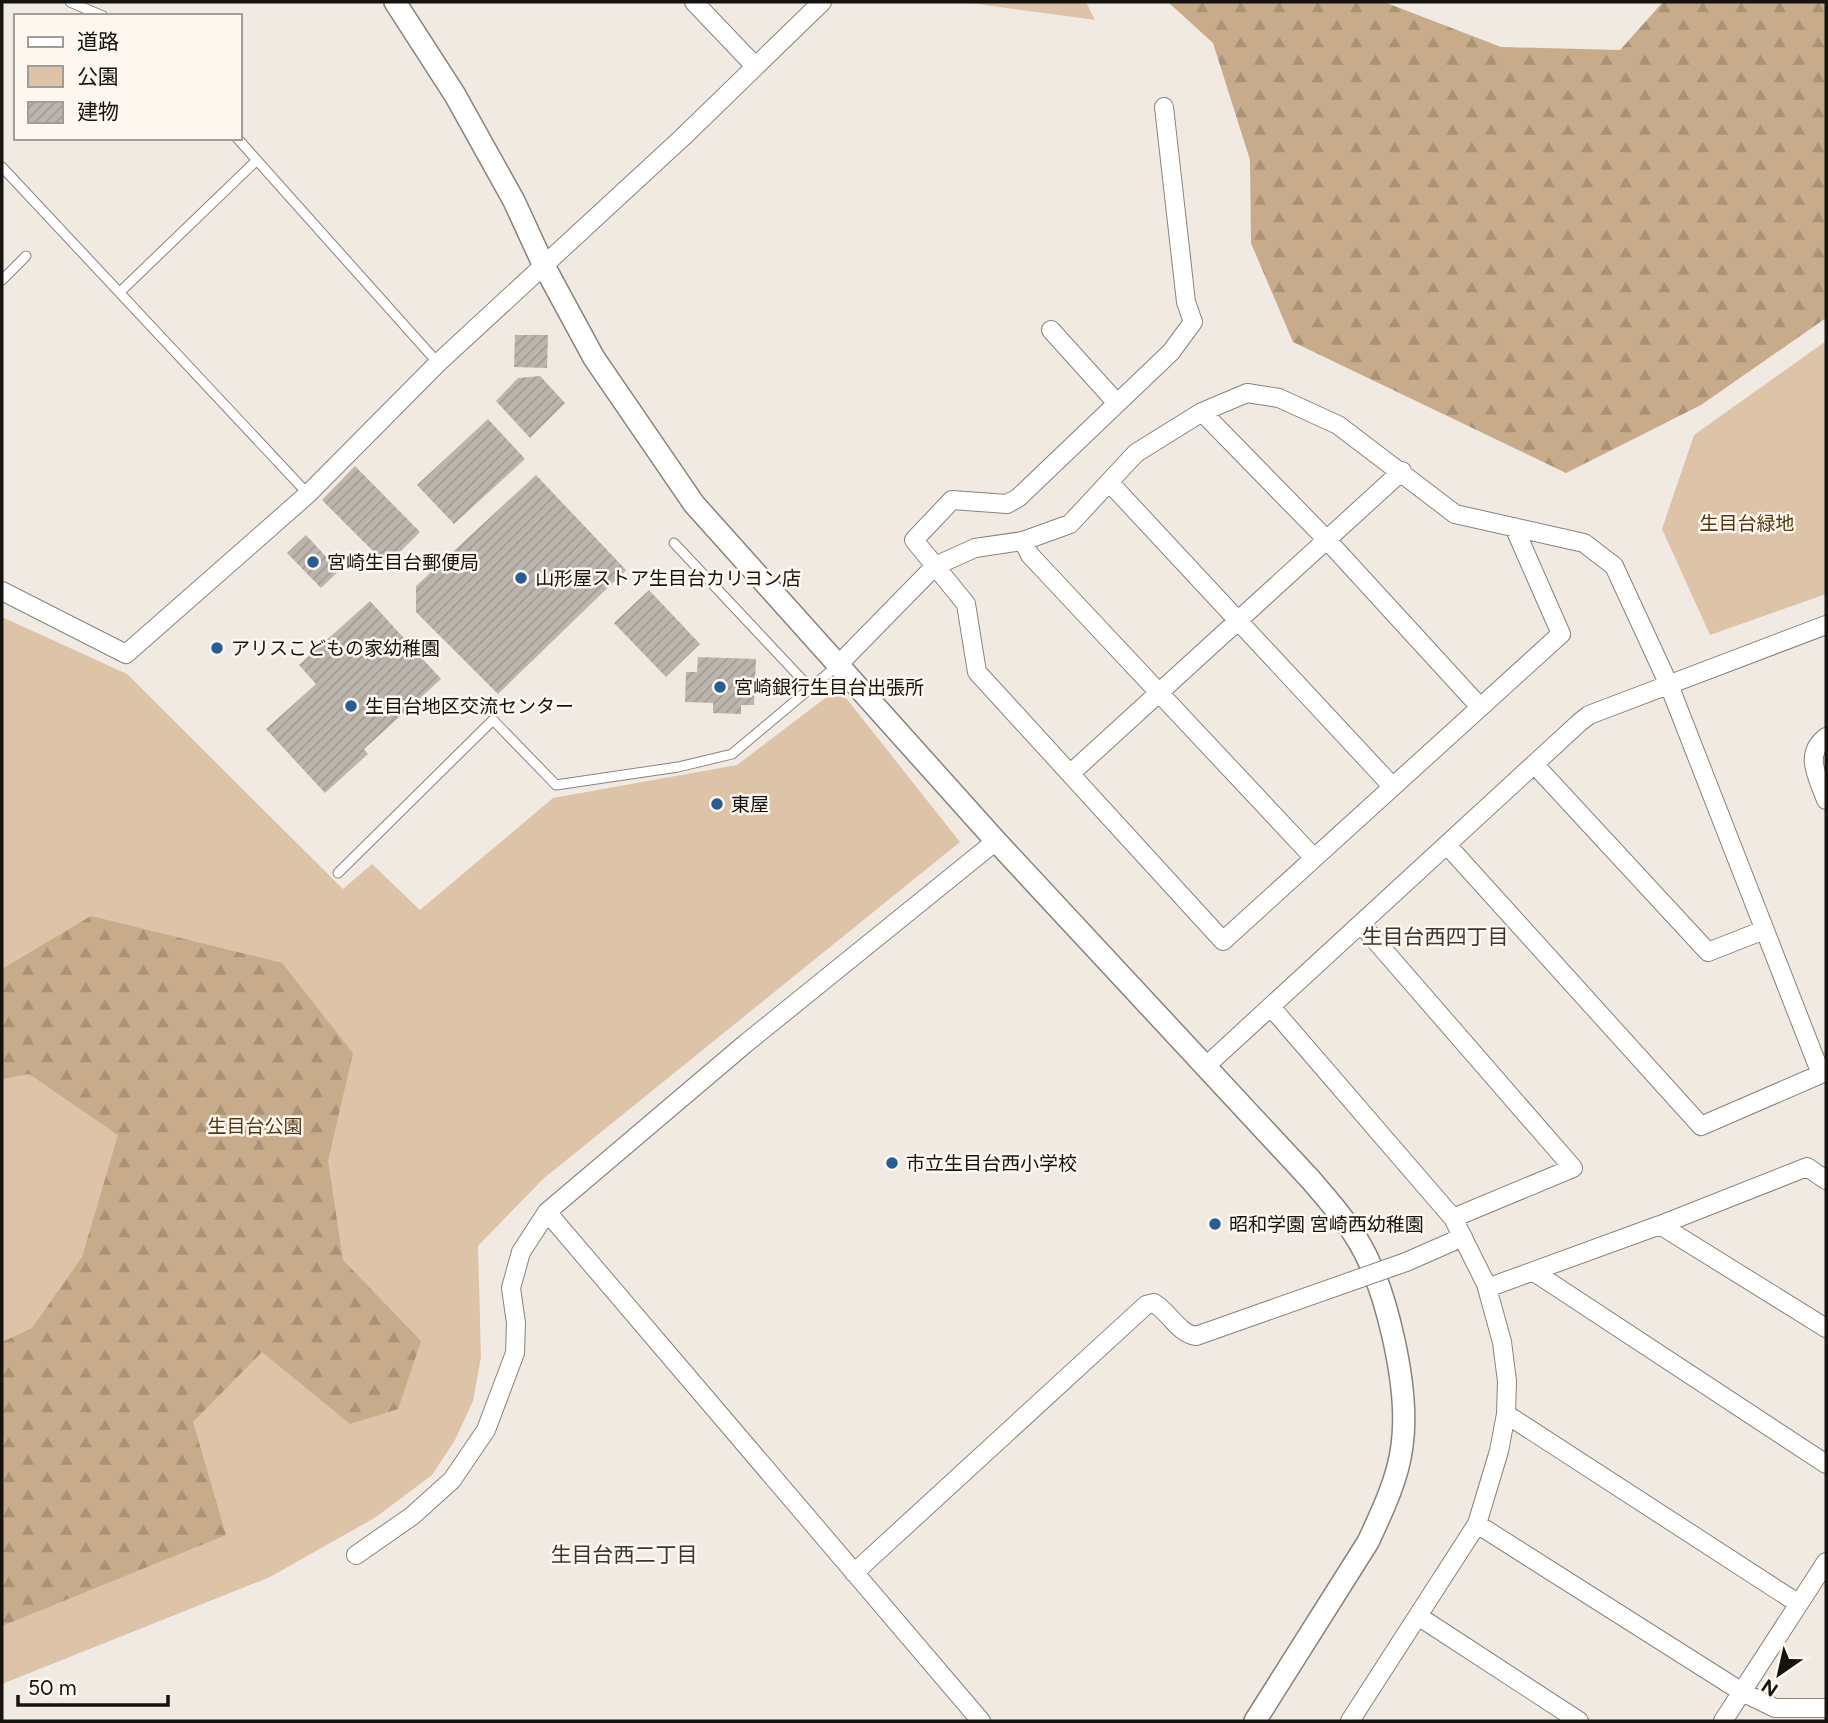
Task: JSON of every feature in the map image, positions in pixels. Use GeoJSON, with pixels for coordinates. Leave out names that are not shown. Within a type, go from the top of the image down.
{"type":"FeatureCollection","features":[{"type":"Feature","properties":{"kind":"street"},"geometry":{"type":"LineString","coordinates":[[395,2],[468,119],[514,201],[543,264],[594,358],[694,504],[996,841],[1311,1180],[1358,1240],[1374,1270],[1393,1338],[1402,1392],[1402,1446],[1381,1514],[1368,1542],[1255,1721]]}},
{"type":"Feature","properties":{"kind":"street"},"geometry":{"type":"LineString","coordinates":[[694,2],[755,66]]}},
{"type":"Feature","properties":{"kind":"street"},"geometry":{"type":"LineString","coordinates":[[2,591],[126,654],[308,494],[438,363],[822,2]]}},
{"type":"Feature","properties":{"kind":"street"},"geometry":{"type":"LineString","coordinates":[[1164,107],[1186,302],[1193,322],[1171,352],[1018,498],[1007,504],[952,500],[914,540],[966,604],[977,672],[1223,941],[1561,634],[1514,527]]}},
{"type":"Feature","properties":{"kind":"street"},"geometry":{"type":"LineString","coordinates":[[1052,330],[1116,402]]}},
{"type":"Feature","properties":{"kind":"street"},"geometry":{"type":"LineString","coordinates":[[838,665],[935,566],[975,548],[1023,541],[1070,524],[1136,453],[1202,412],[1247,393],[1279,398],[1338,425],[1402,471],[1455,514],[1584,542],[1614,566],[1669,685],[1821,1074],[1701,1126],[1447,845]]}},
{"type":"Feature","properties":{"kind":"street"},"geometry":{"type":"LineString","coordinates":[[1202,412],[1327,540],[1480,707]]}},
{"type":"Feature","properties":{"kind":"street"},"geometry":{"type":"LineString","coordinates":[[1071,773],[1402,471]]}},
{"type":"Feature","properties":{"kind":"street"},"geometry":{"type":"LineString","coordinates":[[1108,482],[1392,786]]}},
{"type":"Feature","properties":{"kind":"street"},"geometry":{"type":"LineString","coordinates":[[1023,541],[1030,555],[1314,858]]}},
{"type":"Feature","properties":{"kind":"street"},"geometry":{"type":"LineString","coordinates":[[1206,1066],[1589,715],[1820,627],[1826,643]]}},
{"type":"Feature","properties":{"kind":"street"},"geometry":{"type":"LineString","coordinates":[[1826,737],[1814,749],[1811,758],[1826,800]]}},
{"type":"Feature","properties":{"kind":"street"},"geometry":{"type":"LineString","coordinates":[[1534,764],[1708,952],[1765,930]]}},
{"type":"Feature","properties":{"kind":"street"},"geometry":{"type":"LineString","coordinates":[[356,1555],[411,1516],[452,1480],[485,1430],[515,1353],[516,1323],[511,1288],[521,1252],[547,1212],[745,1044],[996,841]]}},
{"type":"Feature","properties":{"kind":"street"},"geometry":{"type":"LineString","coordinates":[[1361,924],[1573,1168],[1453,1218]]}},
{"type":"Feature","properties":{"kind":"street"},"geometry":{"type":"LineString","coordinates":[[1270,1007],[1453,1218],[1487,1288],[1502,1342],[1507,1381],[1506,1414],[1478,1524],[1355,1720]]}},
{"type":"Feature","properties":{"kind":"street"},"geometry":{"type":"LineString","coordinates":[[1487,1288],[1660,1225],[1807,1167],[1826,1180]]}},
{"type":"Feature","properties":{"kind":"street"},"geometry":{"type":"LineString","coordinates":[[547,1212],[981,1721]]}},
{"type":"Feature","properties":{"kind":"street"},"geometry":{"type":"LineString","coordinates":[[1660,1225],[1826,1328]]}},
{"type":"Feature","properties":{"kind":"street"},"geometry":{"type":"LineString","coordinates":[[854,1573],[1146,1305],[1154,1303],[1163,1308],[1187,1335],[1196,1336],[1406,1262],[1463,1237]]}},
{"type":"Feature","properties":{"kind":"street"},"geometry":{"type":"LineString","coordinates":[[1534,1272],[1826,1464]]}},
{"type":"Feature","properties":{"kind":"street"},"geometry":{"type":"LineString","coordinates":[[1506,1414],[1799,1604]]}},
{"type":"Feature","properties":{"kind":"street"},"geometry":{"type":"LineString","coordinates":[[1478,1524],[1742,1692],[1775,1708],[1826,1708]]}},
{"type":"Feature","properties":{"kind":"street"},"geometry":{"type":"LineString","coordinates":[[1723,1721],[1826,1562]]}},
{"type":"Feature","properties":{"kind":"street"},"geometry":{"type":"LineString","coordinates":[[1418,1616],[1579,1721]]}},
{"type":"Feature","properties":{"kind":"lane"},"geometry":{"type":"LineString","coordinates":[[70,2],[98,14]]}},
{"type":"Feature","properties":{"kind":"lane"},"geometry":{"type":"LineString","coordinates":[[239,140],[438,363]]}},
{"type":"Feature","properties":{"kind":"lane"},"geometry":{"type":"LineString","coordinates":[[120,292],[257,160]]}},
{"type":"Feature","properties":{"kind":"lane"},"geometry":{"type":"LineString","coordinates":[[2,167],[308,494]]}},
{"type":"Feature","properties":{"kind":"lane"},"geometry":{"type":"LineString","coordinates":[[2,280],[26,257]]}},
{"type":"Feature","properties":{"kind":"lane"},"geometry":{"type":"LineString","coordinates":[[674,543],[811,689]]}},
{"type":"Feature","properties":{"kind":"lane"},"geometry":{"type":"LineString","coordinates":[[338,873],[493,720],[556,785],[678,767],[732,754],[838,665]]}},
{"type":"Feature","properties":{"kind":"green space"},"geometry":{"type":"Polygon","coordinates":[[[963,2],[1086,2],[1095,20],[963,2]]]}},
{"type":"Feature","properties":{"kind":"green space"},"geometry":{"type":"Polygon","coordinates":[[[1168,2],[1384,2],[1501,47],[1620,50],[1663,2],[1826,2],[1826,318],[1701,405],[1566,473],[1293,342],[1251,243],[1250,160],[1213,43],[1168,2]]]}},
{"type":"Feature","properties":{"kind":"green space","name":"生目台緑地"},"geometry":{"type":"Polygon","coordinates":[[[1826,341],[1826,594],[1710,635],[1662,529],[1694,435],[1826,341]]]}},
{"type":"Feature","properties":{"kind":"green space","name":"生目台公園"},"geometry":{"type":"Polygon","coordinates":[[[2,617],[127,674],[343,889],[372,864],[420,910],[553,798],[737,765],[832,693],[846,698],[960,842],[543,1179],[478,1246],[481,1357],[473,1401],[455,1440],[432,1475],[376,1517],[270,1577],[2,1684],[2,617]]]}},
{"type":"Feature","properties":{"kind":"green space"},"geometry":{"type":"Polygon","coordinates":[[[91,916],[282,963],[353,1053],[328,1161],[343,1260],[421,1341],[398,1409],[350,1424],[262,1352],[193,1422],[226,1535],[2,1626],[2,1342],[32,1328],[82,1257],[118,1135],[29,1074],[2,1079],[2,969],[91,916]]]}},
{"type":"Feature","properties":{"kind":"building"},"geometry":{"type":"Polygon","coordinates":[[[515,335],[548,335],[547,368],[514,367],[515,335]]]}},
{"type":"Feature","properties":{"kind":"building"},"geometry":{"type":"Polygon","coordinates":[[[540,376],[565,403],[530,438],[496,401],[518,378],[540,376]]]}},
{"type":"Feature","properties":{"kind":"building"},"geometry":{"type":"Polygon","coordinates":[[[488,419],[525,459],[454,524],[417,485],[488,419]]]}},
{"type":"Feature","properties":{"kind":"building"},"geometry":{"type":"Polygon","coordinates":[[[355,466],[420,532],[387,565],[322,500],[355,466]]]}},
{"type":"Feature","properties":{"kind":"building","name":"山形屋ストア生目台カリヨン店"},"geometry":{"type":"Polygon","coordinates":[[[536,475],[626,570],[498,694],[416,612],[416,586],[536,475]]]}},
{"type":"Feature","properties":{"kind":"building","name":"宮崎生目台郵便局"},"geometry":{"type":"Polygon","coordinates":[[[306,535],[339,571],[321,588],[287,553],[306,535]]]}},
{"type":"Feature","properties":{"kind":"building"},"geometry":{"type":"Polygon","coordinates":[[[649,590],[700,644],[666,677],[614,623],[649,590]]]}},
{"type":"Feature","properties":{"kind":"building","name":"生目台地区交流センター"},"geometry":{"type":"Polygon","coordinates":[[[370,601],[441,679],[364,749],[368,754],[325,793],[266,729],[316,684],[299,665],[370,601]]]}},
{"type":"Feature","properties":{"kind":"building","name":"宮崎銀行生目台出張所"},"geometry":{"type":"Polygon","coordinates":[[[698,657],[756,659],[754,705],[741,705],[741,714],[713,713],[713,703],[685,702],[686,672],[697,672],[698,657]]]}},
{"type":"Feature","properties":{"kind":"place","name":"宮崎生目台郵便局"},"geometry":{"type":"Point","coordinates":[313,562]}},
{"type":"Feature","properties":{"kind":"place","name":"山形屋ストア生目台カリヨン店"},"geometry":{"type":"Point","coordinates":[521,578]}},
{"type":"Feature","properties":{"kind":"place","name":"アリスこどもの家幼稚園"},"geometry":{"type":"Point","coordinates":[217,648]}},
{"type":"Feature","properties":{"kind":"place","name":"宮崎銀行生目台出張所"},"geometry":{"type":"Point","coordinates":[720,687]}},
{"type":"Feature","properties":{"kind":"place","name":"生目台地区交流センター"},"geometry":{"type":"Point","coordinates":[351,706]}},
{"type":"Feature","properties":{"kind":"place","name":"東屋"},"geometry":{"type":"Point","coordinates":[717,804]}},
{"type":"Feature","properties":{"kind":"place","name":"市立生目台西小学校"},"geometry":{"type":"Point","coordinates":[892,1163]}},
{"type":"Feature","properties":{"kind":"place","name":"昭和学園 宮崎西幼稚園"},"geometry":{"type":"Point","coordinates":[1215,1224]}},
{"type":"Feature","properties":{"kind":"district","name":"生目台西四丁目"},"geometry":{"type":"Point","coordinates":[1435,937]}},
{"type":"Feature","properties":{"kind":"district","name":"生目台西二丁目"},"geometry":{"type":"Point","coordinates":[624,1555]}}]}
